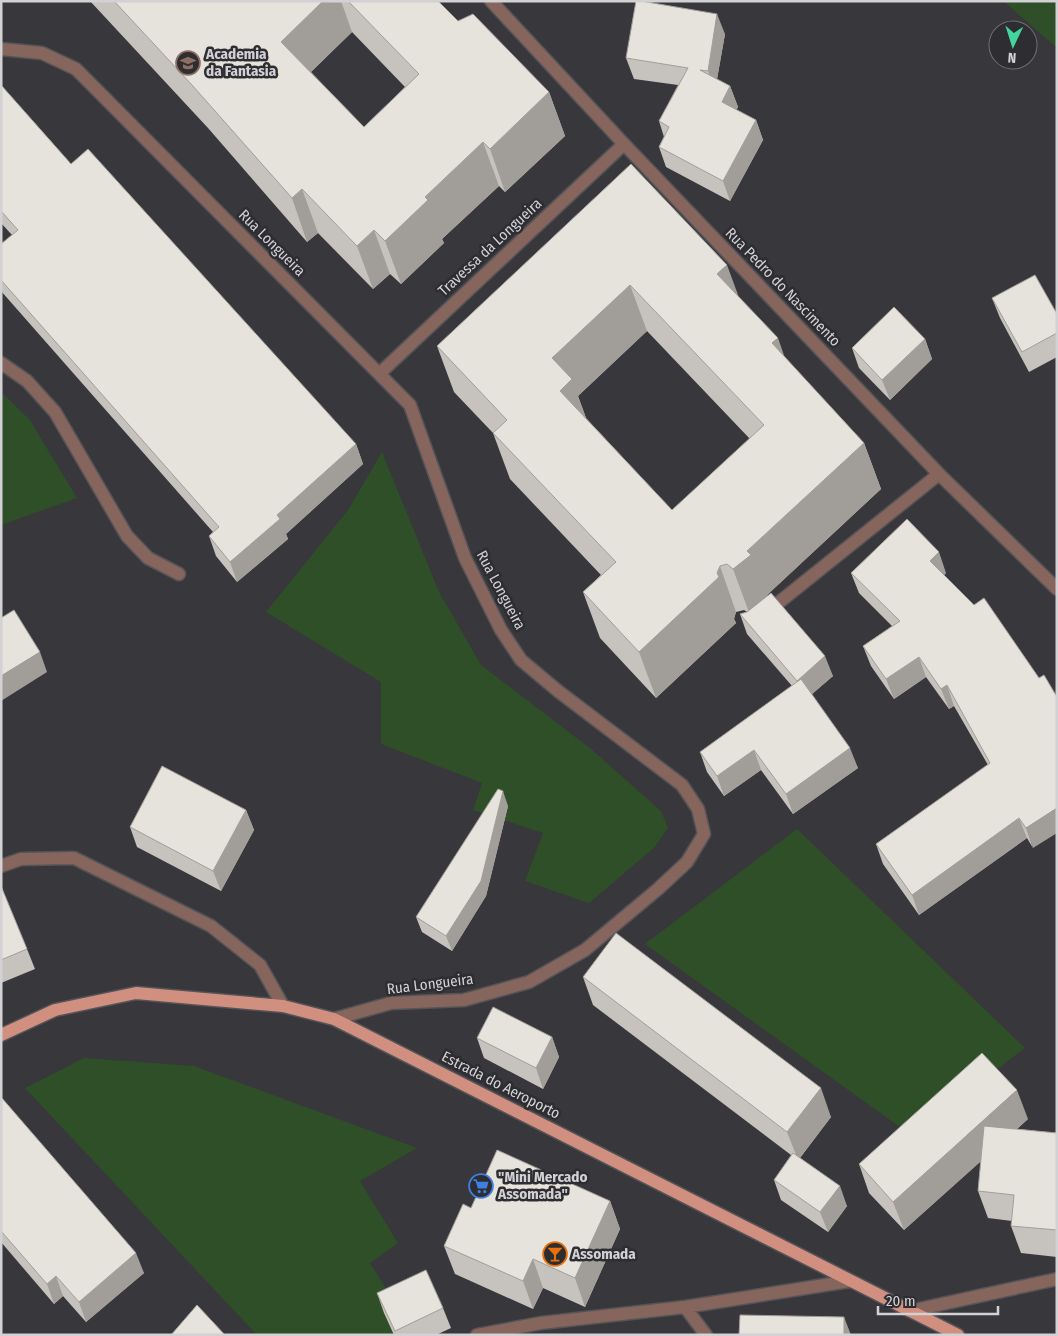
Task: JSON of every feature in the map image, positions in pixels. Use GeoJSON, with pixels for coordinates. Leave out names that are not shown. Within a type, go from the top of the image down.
{"type":"FeatureCollection","features":[{"type":"Feature","properties":{"kind":"main road","name":"Estrada do Aeroporto"},"geometry":{"type":"LineString","coordinates":[[1,1035],[55,1010],[136,993],[283,1006],[334,1019],[958,1335]]}},
{"type":"Feature","properties":{"kind":"street","name":"Rua Pedro do Nascimento"},"geometry":{"type":"LineString","coordinates":[[492,1],[624,144],[939,474],[1057,589]]}},
{"type":"Feature","properties":{"kind":"street","name":"Rua Longueira"},"geometry":{"type":"LineString","coordinates":[[1,49],[42,52],[76,69],[143,134],[410,405],[465,558],[501,630],[521,660],[558,692],[682,786],[698,809],[704,834],[687,862],[585,950],[529,982],[464,1000],[391,1003],[334,1019]]}},
{"type":"Feature","properties":{"kind":"street","name":"Travessa da Longueira"},"geometry":{"type":"LineString","coordinates":[[379,374],[624,144]]}},
{"type":"Feature","properties":{"kind":"street"},"geometry":{"type":"LineString","coordinates":[[1,363],[27,381],[54,412],[127,536],[148,558],[179,574]]}},
{"type":"Feature","properties":{"kind":"street"},"geometry":{"type":"LineString","coordinates":[[757,620],[939,474]]}},
{"type":"Feature","properties":{"kind":"street"},"geometry":{"type":"LineString","coordinates":[[1,866],[21,859],[74,858],[211,926],[260,965],[283,1006]]}},
{"type":"Feature","properties":{"kind":"street"},"geometry":{"type":"LineString","coordinates":[[910,1311],[1057,1279]]}},
{"type":"Feature","properties":{"kind":"street"},"geometry":{"type":"LineString","coordinates":[[477,1335],[541,1323],[685,1307],[850,1281]]}},
{"type":"Feature","properties":{"kind":"street"},"geometry":{"type":"LineString","coordinates":[[685,1307],[706,1335]]}},
{"type":"Feature","properties":{"kind":"green space"},"geometry":{"type":"Polygon","coordinates":[[[1003,1],[1057,1],[1057,48],[1038,31],[1038,20],[1025,20],[1003,1]]]}},
{"type":"Feature","properties":{"kind":"green space"},"geometry":{"type":"Polygon","coordinates":[[[1,392],[30,420],[77,498],[1,525],[1,392]]]}},
{"type":"Feature","properties":{"kind":"green space"},"geometry":{"type":"Polygon","coordinates":[[[382,452],[439,592],[481,665],[591,749],[661,811],[668,828],[654,848],[589,903],[525,881],[543,833],[473,810],[482,783],[381,744],[381,682],[266,612],[348,510],[382,452]]]}},
{"type":"Feature","properties":{"kind":"green space"},"geometry":{"type":"Polygon","coordinates":[[[797,829],[1025,1048],[911,1135],[645,944],[797,829]]]}},
{"type":"Feature","properties":{"kind":"green space"},"geometry":{"type":"Polygon","coordinates":[[[84,1058],[194,1066],[417,1148],[360,1181],[398,1243],[370,1263],[415,1335],[257,1335],[25,1088],[84,1058]]]}},
{"type":"Feature","properties":{"kind":"building"},"geometry":{"type":"Polygon","coordinates":[[[114,1],[323,1],[281,42],[364,127],[419,74],[348,1],[438,1],[458,21],[473,14],[549,92],[490,149],[483,142],[425,197],[428,200],[385,241],[374,230],[357,246],[302,189],[292,198],[192,85],[114,1]]]}},
{"type":"Feature","properties":{"kind":"building"},"geometry":{"type":"Polygon","coordinates":[[[636,1],[717,14],[708,71],[700,70],[730,86],[722,102],[756,120],[723,181],[659,147],[669,127],[659,121],[688,68],[626,58],[636,1]]]}},
{"type":"Feature","properties":{"kind":"building"},"geometry":{"type":"Polygon","coordinates":[[[1,85],[71,164],[88,149],[356,444],[277,515],[280,519],[230,562],[209,536],[219,527],[1,280],[1,244],[18,230],[1,211],[1,85]]]}},
{"type":"Feature","properties":{"kind":"building"},"geometry":{"type":"Polygon","coordinates":[[[631,164],[727,265],[717,274],[778,338],[772,343],[864,443],[747,551],[751,555],[733,569],[727,564],[720,566],[717,573],[719,577],[639,652],[583,592],[616,562],[493,433],[507,420],[437,346],[631,164]],[[630,285],[552,358],[572,379],[560,391],[672,510],[764,425],[630,285]]]}},
{"type":"Feature","properties":{"kind":"building"},"geometry":{"type":"Polygon","coordinates":[[[1035,275],[1057,314],[1057,333],[1022,352],[992,298],[1035,275]]]}},
{"type":"Feature","properties":{"kind":"building"},"geometry":{"type":"Polygon","coordinates":[[[894,307],[925,339],[882,380],[852,348],[894,307]]]}},
{"type":"Feature","properties":{"kind":"building"},"geometry":{"type":"Polygon","coordinates":[[[907,519],[939,552],[930,561],[974,605],[984,598],[1039,678],[1044,675],[1057,697],[1057,808],[1026,828],[1019,818],[912,895],[876,844],[990,763],[947,685],[941,689],[919,657],[886,679],[863,646],[900,621],[851,573],[907,519]]]}},
{"type":"Feature","properties":{"kind":"building"},"geometry":{"type":"Polygon","coordinates":[[[771,593],[825,656],[797,681],[740,614],[747,612],[771,593]]]}},
{"type":"Feature","properties":{"kind":"building"},"geometry":{"type":"Polygon","coordinates":[[[14,610],[40,652],[1,676],[1,618],[14,610]]]}},
{"type":"Feature","properties":{"kind":"building"},"geometry":{"type":"Polygon","coordinates":[[[801,679],[850,748],[786,794],[754,750],[717,776],[700,752],[801,679]]]}},
{"type":"Feature","properties":{"kind":"building"},"geometry":{"type":"Polygon","coordinates":[[[162,766],[246,810],[213,871],[130,827],[162,766]]]}},
{"type":"Feature","properties":{"kind":"building"},"geometry":{"type":"Polygon","coordinates":[[[498,789],[503,791],[481,881],[446,936],[416,917],[498,789]]]}},
{"type":"Feature","properties":{"kind":"building"},"geometry":{"type":"Polygon","coordinates":[[[1,886],[27,949],[1,960],[1,886]]]}},
{"type":"Feature","properties":{"kind":"building"},"geometry":{"type":"Polygon","coordinates":[[[616,933],[821,1088],[787,1132],[583,977],[616,933]]]}},
{"type":"Feature","properties":{"kind":"building"},"geometry":{"type":"Polygon","coordinates":[[[493,1007],[552,1037],[536,1068],[477,1038],[493,1007]]]}},
{"type":"Feature","properties":{"kind":"building"},"geometry":{"type":"Polygon","coordinates":[[[982,1053],[1017,1090],[893,1202],[859,1164],[982,1053]]]}},
{"type":"Feature","properties":{"kind":"building"},"geometry":{"type":"Polygon","coordinates":[[[1,1097],[136,1253],[79,1302],[56,1276],[47,1284],[1,1231],[1,1097]]]}},
{"type":"Feature","properties":{"kind":"building"},"geometry":{"type":"Polygon","coordinates":[[[984,1126],[1057,1133],[1057,1230],[1011,1226],[1014,1195],[978,1191],[984,1126]]]}},
{"type":"Feature","properties":{"kind":"building"},"geometry":{"type":"Polygon","coordinates":[[[497,1150],[610,1201],[575,1278],[533,1259],[523,1281],[444,1246],[463,1204],[471,1208],[497,1150]]]}},
{"type":"Feature","properties":{"kind":"building"},"geometry":{"type":"Polygon","coordinates":[[[793,1153],[840,1186],[820,1212],[774,1180],[793,1153]]]}},
{"type":"Feature","properties":{"kind":"building"},"geometry":{"type":"Polygon","coordinates":[[[426,1270],[443,1308],[395,1331],[377,1293],[426,1270]]]}},
{"type":"Feature","properties":{"kind":"building"},"geometry":{"type":"Polygon","coordinates":[[[197,1305],[225,1335],[171,1335],[197,1305]]]}},
{"type":"Feature","properties":{"kind":"building"},"geometry":{"type":"Polygon","coordinates":[[[740,1315],[844,1317],[844,1335],[739,1335],[740,1315]]]}},
{"type":"Feature","properties":{"kind":"place","name":"Academia da Fantasia"},"geometry":{"type":"Point","coordinates":[188,63]}},
{"type":"Feature","properties":{"kind":"place","name":"\"Mini Mercado Assomada\""},"geometry":{"type":"Point","coordinates":[481,1186]}},
{"type":"Feature","properties":{"kind":"place","name":"Assomada"},"geometry":{"type":"Point","coordinates":[555,1254]}}]}
